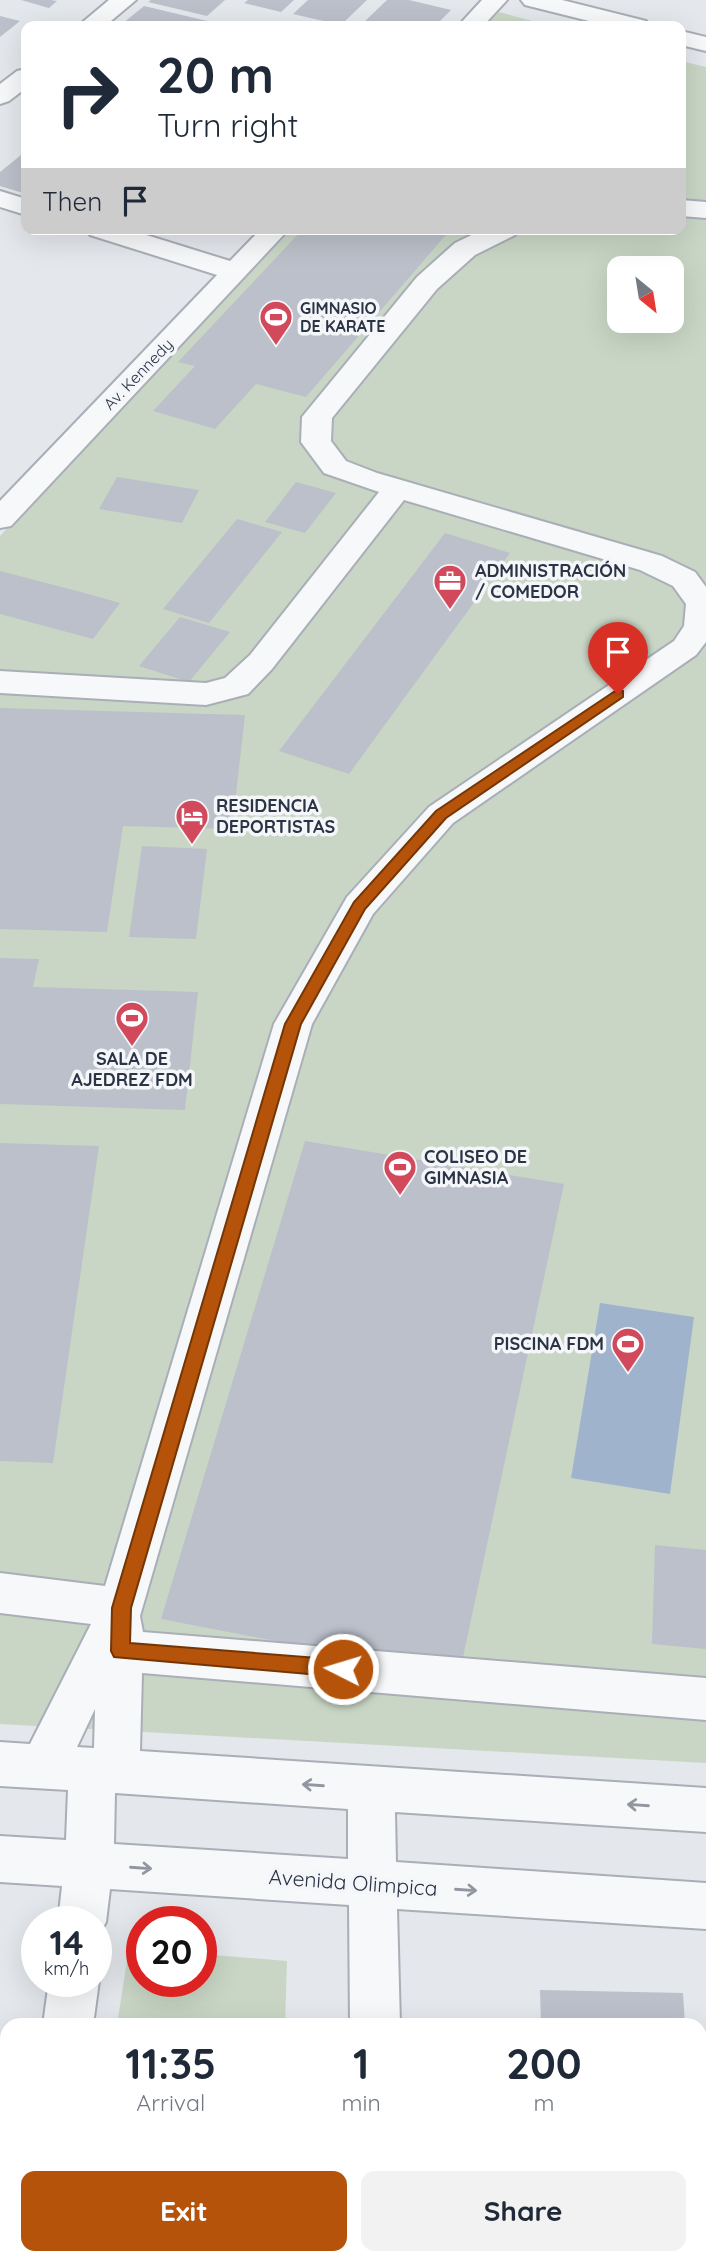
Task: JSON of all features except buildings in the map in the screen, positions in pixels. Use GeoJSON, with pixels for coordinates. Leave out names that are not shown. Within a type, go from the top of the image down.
{"type":"FeatureCollection","features":[{"type":"Feature","properties":{"kind":"street"},"geometry":{"type":"LineString","coordinates":[[97,21],[124,0]]}},
{"type":"Feature","properties":{"kind":"street"},"geometry":{"type":"LineString","coordinates":[[475,21],[495,0]]}},
{"type":"Feature","properties":{"kind":"street"},"geometry":{"type":"LineString","coordinates":[[534,0],[616,21]]}},
{"type":"Feature","properties":{"kind":"street"},"geometry":{"type":"LineString","coordinates":[[686,38],[706,44]]}},
{"type":"Feature","properties":{"kind":"street"},"geometry":{"type":"LineString","coordinates":[[0,96],[21,80]]}},
{"type":"Feature","properties":{"kind":"street"},"geometry":{"type":"LineString","coordinates":[[0,199],[21,205]]}},
{"type":"Feature","properties":{"kind":"street"},"geometry":{"type":"LineString","coordinates":[[686,208],[706,210]]}},
{"type":"Feature","properties":{"kind":"street"},"geometry":{"type":"LineString","coordinates":[[118,235],[236,272]]}},
{"type":"Feature","properties":{"kind":"street","name":"Av. Kennedy"},"geometry":{"type":"LineString","coordinates":[[0,519],[270,235]]}},
{"type":"Feature","properties":{"kind":"street"},"geometry":{"type":"LineString","coordinates":[[84,1906],[121,1629],[293,1024],[360,906],[441,815],[685,648],[700,627],[702,603],[684,579],[651,563],[335,467],[316,442],[317,416],[427,283],[465,249],[494,235]]}},
{"type":"Feature","properties":{"kind":"street"},"geometry":{"type":"LineString","coordinates":[[0,682],[206,694],[236,686],[261,662],[398,488]]}},
{"type":"Feature","properties":{"kind":"street"},"geometry":{"type":"LineString","coordinates":[[0,1593],[121,1629],[706,1699]]}},
{"type":"Feature","properties":{"kind":"street"},"geometry":{"type":"LineString","coordinates":[[22,1765],[121,1629]]}},
{"type":"Feature","properties":{"kind":"street"},"geometry":{"type":"LineString","coordinates":[[22,1765],[706,1810]]}},
{"type":"Feature","properties":{"kind":"street"},"geometry":{"type":"LineString","coordinates":[[371,1788],[375,2018]]}},
{"type":"Feature","properties":{"kind":"street","name":"Avenida Olimpica"},"geometry":{"type":"LineString","coordinates":[[0,1859],[706,1906]]}},
{"type":"Feature","properties":{"kind":"street"},"geometry":{"type":"LineString","coordinates":[[69,2018],[72,1997]]}},
{"type":"Feature","properties":{"kind":"green space"},"geometry":{"type":"Polygon","coordinates":[[[499,12],[532,21],[490,21],[499,12]]]}},
{"type":"Feature","properties":{"kind":"green space"},"geometry":{"type":"Polygon","coordinates":[[[686,62],[706,67],[706,1763],[0,1724],[0,536],[286,235],[686,235],[686,62]]]}},
{"type":"Feature","properties":{"kind":"green space"},"geometry":{"type":"Polygon","coordinates":[[[217,1955],[287,1961],[285,2018],[118,2018],[126,1967],[126,1997],[217,1997],[217,1955]]]}},
{"type":"Feature","properties":{"kind":"water"},"geometry":{"type":"Polygon","coordinates":[[[600,1303],[694,1317],[670,1494],[571,1478],[600,1303]]]}},
{"type":"Feature","properties":{"kind":"place","name":"GIMNASIO DE KARATE"},"geometry":{"type":"Point","coordinates":[276,347]}},
{"type":"Feature","properties":{"kind":"place","name":"ADMINISTRACIÓN / COMEDOR"},"geometry":{"type":"Point","coordinates":[450,611]}},
{"type":"Feature","properties":{"kind":"place","name":"RESIDENCIA DEPORTISTAS"},"geometry":{"type":"Point","coordinates":[192,846]}},
{"type":"Feature","properties":{"kind":"place","name":"SALA DE AJEDREZ FDM"},"geometry":{"type":"Point","coordinates":[132,1048]}},
{"type":"Feature","properties":{"kind":"place","name":"COLISEO DE GIMNASIA"},"geometry":{"type":"Point","coordinates":[400,1197]}},
{"type":"Feature","properties":{"kind":"place","name":"PISCINA FDM"},"geometry":{"type":"Point","coordinates":[628,1374]}},
{"type":"Feature","properties":{"kind":"route"},"geometry":{"type":"LineString","coordinates":[[343,1669],[120,1651],[121,1608],[293,1024],[360,906],[441,815],[618,694]]}}]}
